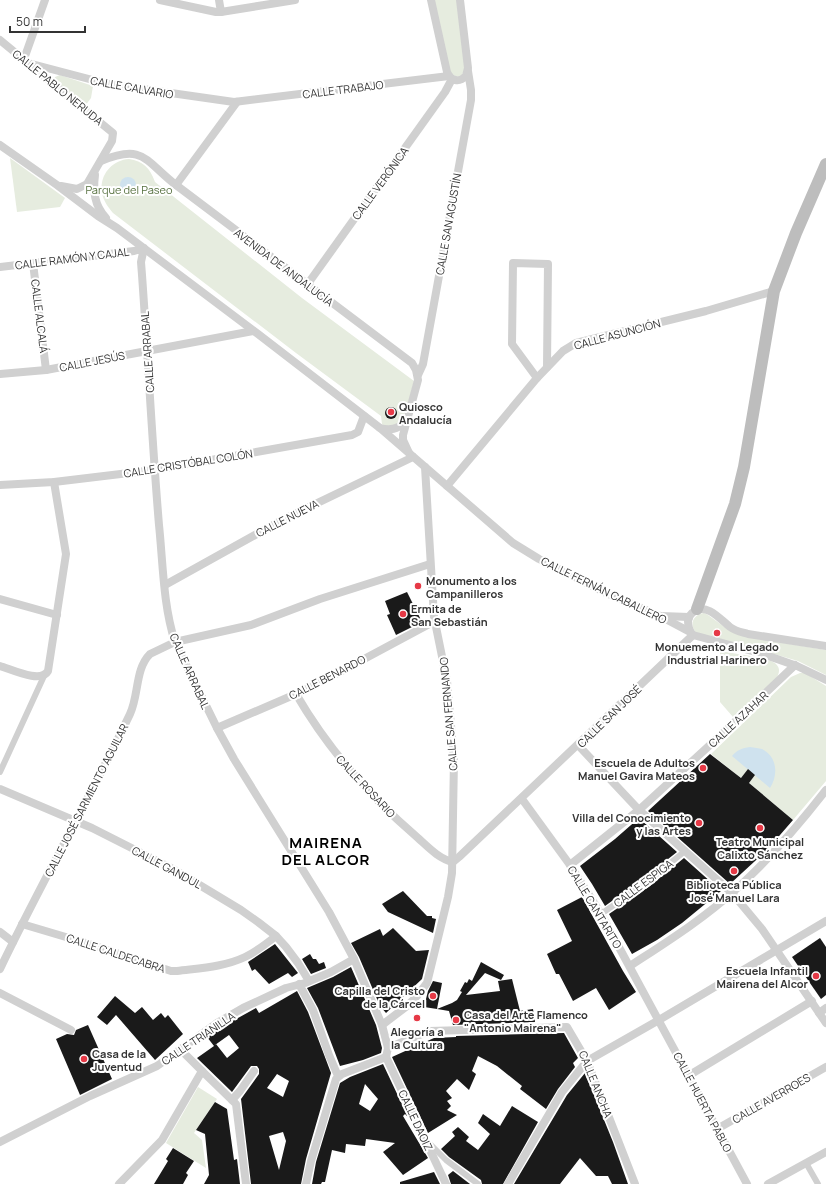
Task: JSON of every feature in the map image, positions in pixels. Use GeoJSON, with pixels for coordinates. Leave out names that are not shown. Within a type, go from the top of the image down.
{"type":"FeatureCollection","features":[{"type":"Feature","properties":{"kind":"main road"},"geometry":{"type":"LineString","coordinates":[[693,613],[735,504],[774,291],[796,232],[826,164]]}},
{"type":"Feature","properties":{"kind":"street"},"geometry":{"type":"LineString","coordinates":[[26,61],[44,0]]}},
{"type":"Feature","properties":{"kind":"street"},"geometry":{"type":"LineString","coordinates":[[160,0],[216,12],[291,0]]}},
{"type":"Feature","properties":{"kind":"street"},"geometry":{"type":"LineString","coordinates":[[218,0],[221,12]]}},
{"type":"Feature","properties":{"kind":"street"},"geometry":{"type":"LineString","coordinates":[[431,0],[450,78]]}},
{"type":"Feature","properties":{"kind":"street","name":"CALLE SAN AGUSTÍN"},"geometry":{"type":"LineString","coordinates":[[418,375],[423,364],[471,100],[460,0]]}},
{"type":"Feature","properties":{"kind":"street","name":"CALLE PABLO NERUDA"},"geometry":{"type":"LineString","coordinates":[[0,40],[112,131],[112,141],[101,161]]}},
{"type":"Feature","properties":{"kind":"street","name":"CALLE CALVARIO"},"geometry":{"type":"LineString","coordinates":[[26,61],[108,84],[238,102]]}},
{"type":"Feature","properties":{"kind":"street","name":"CALLE TRABAJO"},"geometry":{"type":"LineString","coordinates":[[238,102],[450,78],[458,80],[463,78],[468,71]]}},
{"type":"Feature","properties":{"kind":"street","name":"CALLE VERÓNICA"},"geometry":{"type":"LineString","coordinates":[[307,285],[445,92],[450,78]]}},
{"type":"Feature","properties":{"kind":"street"},"geometry":{"type":"LineString","coordinates":[[176,185],[238,102]]}},
{"type":"Feature","properties":{"kind":"street"},"geometry":{"type":"LineString","coordinates":[[0,145],[144,248],[380,428],[385,434],[411,455]]}},
{"type":"Feature","properties":{"kind":"street","name":"AVENIDA DE ANDALUCÍA"},"geometry":{"type":"LineString","coordinates":[[101,161],[121,153],[135,154],[148,160],[176,185],[408,360],[415,367],[418,375]]}},
{"type":"Feature","properties":{"kind":"street"},"geometry":{"type":"LineString","coordinates":[[57,185],[78,189],[87,184],[101,161]]}},
{"type":"Feature","properties":{"kind":"street"},"geometry":{"type":"LineString","coordinates":[[95,172],[94,192],[97,206],[101,213],[117,228]]}},
{"type":"Feature","properties":{"kind":"street","name":"CALLE RAMÓN Y CAJAL"},"geometry":{"type":"LineString","coordinates":[[0,267],[134,251],[144,248]]}},
{"type":"Feature","properties":{"kind":"street","name":"CALLE ARRABAL"},"geometry":{"type":"LineString","coordinates":[[144,248],[141,262],[154,470],[165,584],[170,623],[175,642],[216,728],[250,787],[329,912],[354,959],[382,1026],[388,1048]]}},
{"type":"Feature","properties":{"kind":"street","name":"CALLE ALCALÁ"},"geometry":{"type":"LineString","coordinates":[[33,262],[46,370]]}},
{"type":"Feature","properties":{"kind":"street"},"geometry":{"type":"LineString","coordinates":[[537,378],[512,344],[512,263],[548,264],[547,367]]}},
{"type":"Feature","properties":{"kind":"street","name":"CALLE ASUNCIÓN"},"geometry":{"type":"LineString","coordinates":[[447,486],[537,378],[563,351],[576,344],[706,311],[774,291]]}},
{"type":"Feature","properties":{"kind":"street","name":"CALLE JESÚS"},"geometry":{"type":"LineString","coordinates":[[0,374],[46,370],[253,331]]}},
{"type":"Feature","properties":{"kind":"street"},"geometry":{"type":"LineString","coordinates":[[411,455],[403,440],[404,430],[418,375]]}},
{"type":"Feature","properties":{"kind":"street","name":"CALLE CRISTÓBAL COLÓN"},"geometry":{"type":"LineString","coordinates":[[0,485],[54,482],[154,470],[352,435],[358,432],[364,416]]}},
{"type":"Feature","properties":{"kind":"street"},"geometry":{"type":"LineString","coordinates":[[380,428],[391,430],[406,422]]}},
{"type":"Feature","properties":{"kind":"street","name":"CALLE FERNÁN CABALLERO"},"geometry":{"type":"LineString","coordinates":[[411,455],[501,533],[528,552],[604,592],[660,616],[692,634],[763,654],[795,665],[826,680]]}},
{"type":"Feature","properties":{"kind":"street","name":"CALLE NUEVA"},"geometry":{"type":"LineString","coordinates":[[165,584],[282,520],[411,455]]}},
{"type":"Feature","properties":{"kind":"street","name":"CALLE SAN FERNANDO"},"geometry":{"type":"LineString","coordinates":[[382,1026],[407,1006],[427,984],[448,897],[453,862],[454,759],[447,681],[435,621],[430,564],[425,466]]}},
{"type":"Feature","properties":{"kind":"street"},"geometry":{"type":"LineString","coordinates":[[0,772],[44,676],[48,671],[66,554],[54,482]]}},
{"type":"Feature","properties":{"kind":"street","name":"CALLE JOSÉ SARMIENTO AGUILAR"},"geometry":{"type":"LineString","coordinates":[[0,969],[77,820],[132,708],[141,670],[150,654],[175,642],[251,624],[320,599],[368,585],[430,564]]}},
{"type":"Feature","properties":{"kind":"street"},"geometry":{"type":"LineString","coordinates":[[0,599],[57,615]]}},
{"type":"Feature","properties":{"kind":"street"},"geometry":{"type":"LineString","coordinates":[[660,616],[693,613],[702,609],[712,612],[731,628],[737,631],[826,646]]}},
{"type":"Feature","properties":{"kind":"street"},"geometry":{"type":"LineString","coordinates":[[692,634],[688,626],[693,613]]}},
{"type":"Feature","properties":{"kind":"street","name":"CALLE BENARDO"},"geometry":{"type":"LineString","coordinates":[[216,728],[296,694],[435,621]]}},
{"type":"Feature","properties":{"kind":"street","name":"CALLE SAN JOSÉ"},"geometry":{"type":"LineString","coordinates":[[453,862],[522,799],[692,634]]}},
{"type":"Feature","properties":{"kind":"street","name":"CALLE AZAHAR"},"geometry":{"type":"LineString","coordinates":[[570,865],[639,810],[795,665]]}},
{"type":"Feature","properties":{"kind":"street"},"geometry":{"type":"LineString","coordinates":[[0,666],[36,677],[44,676]]}},
{"type":"Feature","properties":{"kind":"street","name":"CALLE ROSARIO"},"geometry":{"type":"LineString","coordinates":[[296,694],[324,739],[342,762],[366,788],[408,830],[444,859],[453,862]]}},
{"type":"Feature","properties":{"kind":"street"},"geometry":{"type":"LineString","coordinates":[[578,745],[639,810],[732,893],[762,929],[812,1001],[823,1010],[826,1023]]}},
{"type":"Feature","properties":{"kind":"street","name":"CALLE GANDUL"},"geometry":{"type":"LineString","coordinates":[[0,789],[77,820],[191,879],[241,910],[276,936],[298,963],[309,981]]}},
{"type":"Feature","properties":{"kind":"street"},"geometry":{"type":"LineString","coordinates":[[630,966],[667,942],[747,880],[789,836],[826,790]]}},
{"type":"Feature","properties":{"kind":"street","name":"CALLE CANTARITO"},"geometry":{"type":"LineString","coordinates":[[522,799],[570,865],[601,914],[659,1020]]}},
{"type":"Feature","properties":{"kind":"street","name":"CALLE ESPIGA"},"geometry":{"type":"LineString","coordinates":[[601,914],[647,882],[685,851]]}},
{"type":"Feature","properties":{"kind":"street"},"geometry":{"type":"LineString","coordinates":[[508,1184],[562,1092],[588,1061],[826,922]]}},
{"type":"Feature","properties":{"kind":"street","name":"CALLE CALDECABRA"},"geometry":{"type":"LineString","coordinates":[[22,924],[177,971],[222,965],[235,961],[255,952],[276,936]]}},
{"type":"Feature","properties":{"kind":"street"},"geometry":{"type":"LineString","coordinates":[[0,932],[13,942]]}},
{"type":"Feature","properties":{"kind":"street","name":"CALLE TRIANILLA"},"geometry":{"type":"LineString","coordinates":[[0,1142],[90,1096],[157,1066],[230,1015],[286,988],[331,972],[354,959]]}},
{"type":"Feature","properties":{"kind":"street"},"geometry":{"type":"LineString","coordinates":[[299,984],[313,1010],[338,1076]]}},
{"type":"Feature","properties":{"kind":"street"},"geometry":{"type":"LineString","coordinates":[[0,993],[71,1030]]}},
{"type":"Feature","properties":{"kind":"street"},"geometry":{"type":"LineString","coordinates":[[688,1076],[812,1001]]}},
{"type":"Feature","properties":{"kind":"street","name":"CALLE HUERTA PABLO"},"geometry":{"type":"LineString","coordinates":[[659,1020],[716,1129],[747,1184]]}},
{"type":"Feature","properties":{"kind":"street","name":"CALLE ANCHA"},"geometry":{"type":"LineString","coordinates":[[388,1048],[429,1031],[567,1027],[588,1061],[635,1184]]}},
{"type":"Feature","properties":{"kind":"street"},"geometry":{"type":"LineString","coordinates":[[306,1184],[338,1076],[386,1057],[388,1048]]}},
{"type":"Feature","properties":{"kind":"street"},"geometry":{"type":"LineString","coordinates":[[181,1050],[236,1104],[246,1184]]}},
{"type":"Feature","properties":{"kind":"street","name":"CALLE DAOIZ"},"geometry":{"type":"LineString","coordinates":[[386,1057],[446,1184]]}},
{"type":"Feature","properties":{"kind":"street","name":"CALLE AVERROES"},"geometry":{"type":"LineString","coordinates":[[716,1129],[826,1067]]}},
{"type":"Feature","properties":{"kind":"street"},"geometry":{"type":"LineString","coordinates":[[119,1184],[162,1140],[202,1071]]}},
{"type":"Feature","properties":{"kind":"street"},"geometry":{"type":"LineString","coordinates":[[232,1100],[254,1071]]}},
{"type":"Feature","properties":{"kind":"street"},"geometry":{"type":"LineString","coordinates":[[426,1140],[446,1160],[478,1184]]}},
{"type":"Feature","properties":{"kind":"street"},"geometry":{"type":"LineString","coordinates":[[768,1184],[826,1152]]}},
{"type":"Feature","properties":{"kind":"street"},"geometry":{"type":"LineString","coordinates":[[806,1163],[818,1184]]}},
{"type":"Feature","properties":{"kind":"green space"},"geometry":{"type":"Polygon","coordinates":[[[433,0],[457,0],[465,69],[460,76],[453,75],[450,72],[433,0]]]}},
{"type":"Feature","properties":{"kind":"green space"},"geometry":{"type":"Polygon","coordinates":[[[60,75],[93,86],[91,98],[85,106],[54,81],[55,77],[60,75]]]}},
{"type":"Feature","properties":{"kind":"green space"},"geometry":{"type":"Polygon","coordinates":[[[10,158],[65,198],[60,207],[17,212],[10,158]]]}},
{"type":"Feature","properties":{"kind":"green space","name":"Parque del Paseo"},"geometry":{"type":"Polygon","coordinates":[[[129,159],[142,163],[151,173],[155,182],[302,298],[414,381],[406,410],[401,421],[395,426],[385,426],[382,424],[381,416],[113,213],[103,196],[103,180],[112,165],[129,159]]]}},
{"type":"Feature","properties":{"kind":"green space"},"geometry":{"type":"Polygon","coordinates":[[[704,613],[730,631],[746,637],[826,650],[826,675],[798,661],[697,634],[693,627],[694,618],[704,613]]]}},
{"type":"Feature","properties":{"kind":"green space"},"geometry":{"type":"Polygon","coordinates":[[[720,651],[766,660],[776,664],[779,670],[776,679],[733,717],[720,702],[720,651]]]}},
{"type":"Feature","properties":{"kind":"green space"},"geometry":{"type":"Polygon","coordinates":[[[800,673],[805,673],[826,686],[826,781],[793,820],[749,783],[755,775],[748,770],[741,778],[711,754],[791,677],[800,673]]]}},
{"type":"Feature","properties":{"kind":"green space"},"geometry":{"type":"Polygon","coordinates":[[[198,1087],[217,1099],[194,1133],[202,1140],[206,1168],[166,1143],[198,1087]]]}},
{"type":"Feature","properties":{"kind":"water"},"geometry":{"type":"Polygon","coordinates":[[[128,177],[135,182],[136,185],[131,192],[128,193],[121,188],[120,185],[125,178],[128,177]]]}},
{"type":"Feature","properties":{"kind":"water"},"geometry":{"type":"Polygon","coordinates":[[[750,747],[762,749],[767,752],[774,762],[775,772],[773,783],[770,788],[732,756],[740,750],[750,747]]]}},
{"type":"Feature","properties":{"kind":"building","name":"Quiosco Andalucía"},"geometry":{"type":"Polygon","coordinates":[[[389,407],[393,407],[397,413],[393,419],[389,419],[385,415],[385,411],[389,407]]]}},
{"type":"Feature","properties":{"kind":"building","name":"Ermita de San Sebastián"},"geometry":{"type":"Polygon","coordinates":[[[407,592],[422,622],[396,635],[387,615],[390,614],[385,601],[407,592]]]}},
{"type":"Feature","properties":{"kind":"building","name":"Villa del Conocimiento y las Artes"},"geometry":{"type":"Polygon","coordinates":[[[710,754],[741,778],[748,769],[755,775],[749,783],[793,820],[767,850],[730,884],[648,811],[710,754]]]}},
{"type":"Feature","properties":{"kind":"building"},"geometry":{"type":"Polygon","coordinates":[[[639,818],[677,852],[605,906],[580,866],[639,818]]]}},
{"type":"Feature","properties":{"kind":"building"},"geometry":{"type":"Polygon","coordinates":[[[684,858],[721,891],[682,923],[657,940],[632,954],[609,914],[650,886],[684,858]]]}},
{"type":"Feature","properties":{"kind":"building"},"geometry":{"type":"Polygon","coordinates":[[[403,891],[427,916],[432,916],[432,918],[436,919],[433,933],[388,912],[382,904],[403,891]]]}},
{"type":"Feature","properties":{"kind":"building"},"geometry":{"type":"Polygon","coordinates":[[[582,897],[636,992],[609,1010],[596,988],[573,1001],[559,974],[556,974],[547,954],[572,941],[557,910],[582,897]]]}},
{"type":"Feature","properties":{"kind":"building"},"geometry":{"type":"Polygon","coordinates":[[[393,928],[416,951],[429,950],[422,979],[386,1013],[380,1006],[359,957],[351,943],[380,929],[383,936],[393,928]]]}},
{"type":"Feature","properties":{"kind":"building","name":"Escuela Infantil Mairena del Alcor"},"geometry":{"type":"Polygon","coordinates":[[[820,938],[826,947],[826,995],[821,999],[792,957],[820,938]]]}},
{"type":"Feature","properties":{"kind":"building"},"geometry":{"type":"Polygon","coordinates":[[[275,944],[298,973],[292,977],[288,973],[269,984],[255,969],[252,971],[248,962],[275,944]]]}},
{"type":"Feature","properties":{"kind":"building"},"geometry":{"type":"Polygon","coordinates":[[[310,954],[319,964],[324,962],[326,968],[311,974],[302,959],[310,954]]]}},
{"type":"Feature","properties":{"kind":"building"},"geometry":{"type":"Polygon","coordinates":[[[481,962],[504,975],[501,980],[485,973],[466,995],[500,991],[498,981],[512,979],[520,1011],[533,1009],[535,1022],[453,1025],[449,1011],[437,1009],[457,1000],[462,992],[460,991],[465,982],[467,983],[469,979],[472,981],[481,962]]]}},
{"type":"Feature","properties":{"kind":"building"},"geometry":{"type":"Polygon","coordinates":[[[351,967],[376,1025],[382,1048],[381,1053],[363,1060],[340,1066],[318,1008],[307,988],[333,977],[351,967]]]}},
{"type":"Feature","properties":{"kind":"building","name":"Capilla del Cristo de la Cárcel"},"geometry":{"type":"Polygon","coordinates":[[[433,981],[442,983],[437,1009],[424,1007],[428,991],[433,981]]]}},
{"type":"Feature","properties":{"kind":"building"},"geometry":{"type":"Polygon","coordinates":[[[297,991],[308,1012],[331,1073],[306,1159],[301,1184],[251,1184],[241,1099],[259,1074],[259,1069],[257,1066],[251,1066],[232,1092],[197,1058],[214,1046],[207,1037],[256,1008],[259,1013],[297,991]],[[229,1035],[216,1044],[227,1058],[239,1048],[229,1035]],[[277,1074],[267,1088],[283,1097],[289,1081],[277,1074]],[[283,1132],[269,1136],[279,1170],[286,1141],[283,1132]]]}},
{"type":"Feature","properties":{"kind":"building"},"geometry":{"type":"Polygon","coordinates":[[[115,996],[135,1013],[142,1007],[153,1020],[161,1013],[165,1018],[168,1015],[183,1034],[155,1060],[116,1015],[107,1025],[97,1017],[115,996]]]}},
{"type":"Feature","properties":{"kind":"building","name":"Casa de la Juventud"},"geometry":{"type":"Polygon","coordinates":[[[88,1025],[112,1079],[80,1095],[56,1039],[67,1034],[74,1035],[76,1030],[88,1025]]]}},
{"type":"Feature","properties":{"kind":"building"},"geometry":{"type":"Polygon","coordinates":[[[564,1033],[578,1058],[573,1063],[575,1067],[558,1089],[546,1109],[520,1089],[522,1086],[497,1066],[478,1056],[472,1071],[476,1074],[469,1090],[457,1079],[446,1091],[452,1098],[447,1101],[451,1106],[447,1110],[457,1115],[428,1133],[392,1057],[434,1038],[564,1033]]]}},
{"type":"Feature","properties":{"kind":"building"},"geometry":{"type":"Polygon","coordinates":[[[383,1064],[408,1117],[405,1114],[403,1116],[428,1158],[403,1175],[383,1152],[395,1143],[366,1139],[365,1146],[346,1144],[345,1153],[332,1150],[325,1182],[322,1182],[321,1184],[312,1184],[316,1162],[340,1083],[350,1077],[383,1064]],[[365,1084],[359,1104],[370,1111],[378,1099],[365,1084]]]}},
{"type":"Feature","properties":{"kind":"building"},"geometry":{"type":"Polygon","coordinates":[[[585,1073],[628,1184],[612,1184],[608,1176],[596,1176],[580,1158],[560,1184],[514,1184],[567,1095],[585,1073]]]}},
{"type":"Feature","properties":{"kind":"building"},"geometry":{"type":"Polygon","coordinates":[[[215,1102],[227,1109],[234,1160],[237,1159],[240,1184],[204,1184],[209,1175],[205,1134],[196,1130],[215,1102]]]}},
{"type":"Feature","properties":{"kind":"building"},"geometry":{"type":"Polygon","coordinates":[[[512,1106],[538,1122],[503,1184],[482,1184],[481,1180],[449,1157],[441,1149],[455,1136],[452,1132],[458,1127],[469,1137],[466,1141],[478,1150],[490,1134],[478,1123],[483,1114],[500,1126],[512,1106]]]}},
{"type":"Feature","properties":{"kind":"building"},"geometry":{"type":"Polygon","coordinates":[[[173,1148],[194,1161],[186,1173],[188,1175],[183,1184],[154,1184],[168,1161],[166,1159],[173,1148]]]}},
{"type":"Feature","properties":{"kind":"building"},"geometry":{"type":"Polygon","coordinates":[[[453,1171],[470,1184],[451,1184],[448,1175],[453,1171]]]}},
{"type":"Feature","properties":{"kind":"building"},"geometry":{"type":"Polygon","coordinates":[[[434,1172],[440,1184],[400,1184],[400,1182],[434,1172]]]}},
{"type":"Feature","properties":{"kind":"place","name":"Quiosco Andalucía"},"geometry":{"type":"Point","coordinates":[391,412]}},
{"type":"Feature","properties":{"kind":"place","name":"Monumento a los Campanilleros"},"geometry":{"type":"Point","coordinates":[418,586]}},
{"type":"Feature","properties":{"kind":"place","name":"Ermita de San Sebastián"},"geometry":{"type":"Point","coordinates":[403,614]}},
{"type":"Feature","properties":{"kind":"place","name":"Monuemento al Legado Industrial Harinero"},"geometry":{"type":"Point","coordinates":[717,633]}},
{"type":"Feature","properties":{"kind":"place","name":"Escuela de Adultos Manuel Gavira Mateos"},"geometry":{"type":"Point","coordinates":[703,768]}},
{"type":"Feature","properties":{"kind":"place","name":"Villa del Conocimiento y las Artes"},"geometry":{"type":"Point","coordinates":[699,823]}},
{"type":"Feature","properties":{"kind":"place","name":"Teatro Municipal Calixto Sánchez"},"geometry":{"type":"Point","coordinates":[760,828]}},
{"type":"Feature","properties":{"kind":"place","name":"Biblioteca Pública José Manuel Lara"},"geometry":{"type":"Point","coordinates":[734,871]}},
{"type":"Feature","properties":{"kind":"place","name":"Escuela Infantil Mairena del Alcor"},"geometry":{"type":"Point","coordinates":[816,976]}},
{"type":"Feature","properties":{"kind":"place","name":"Capilla del Cristo de la Cárcel"},"geometry":{"type":"Point","coordinates":[433,996]}},
{"type":"Feature","properties":{"kind":"place","name":"Alegoría a la Cultura"},"geometry":{"type":"Point","coordinates":[417,1018]}},
{"type":"Feature","properties":{"kind":"place","name":"Casa del Arte Flamenco \"Antonio Mairena\""},"geometry":{"type":"Point","coordinates":[456,1020]}},
{"type":"Feature","properties":{"kind":"place","name":"Casa de la Juventud"},"geometry":{"type":"Point","coordinates":[84,1059]}},
{"type":"Feature","properties":{"kind":"district","name":"MAIRENA DEL ALCOR"},"geometry":{"type":"Point","coordinates":[326,850]}}]}
